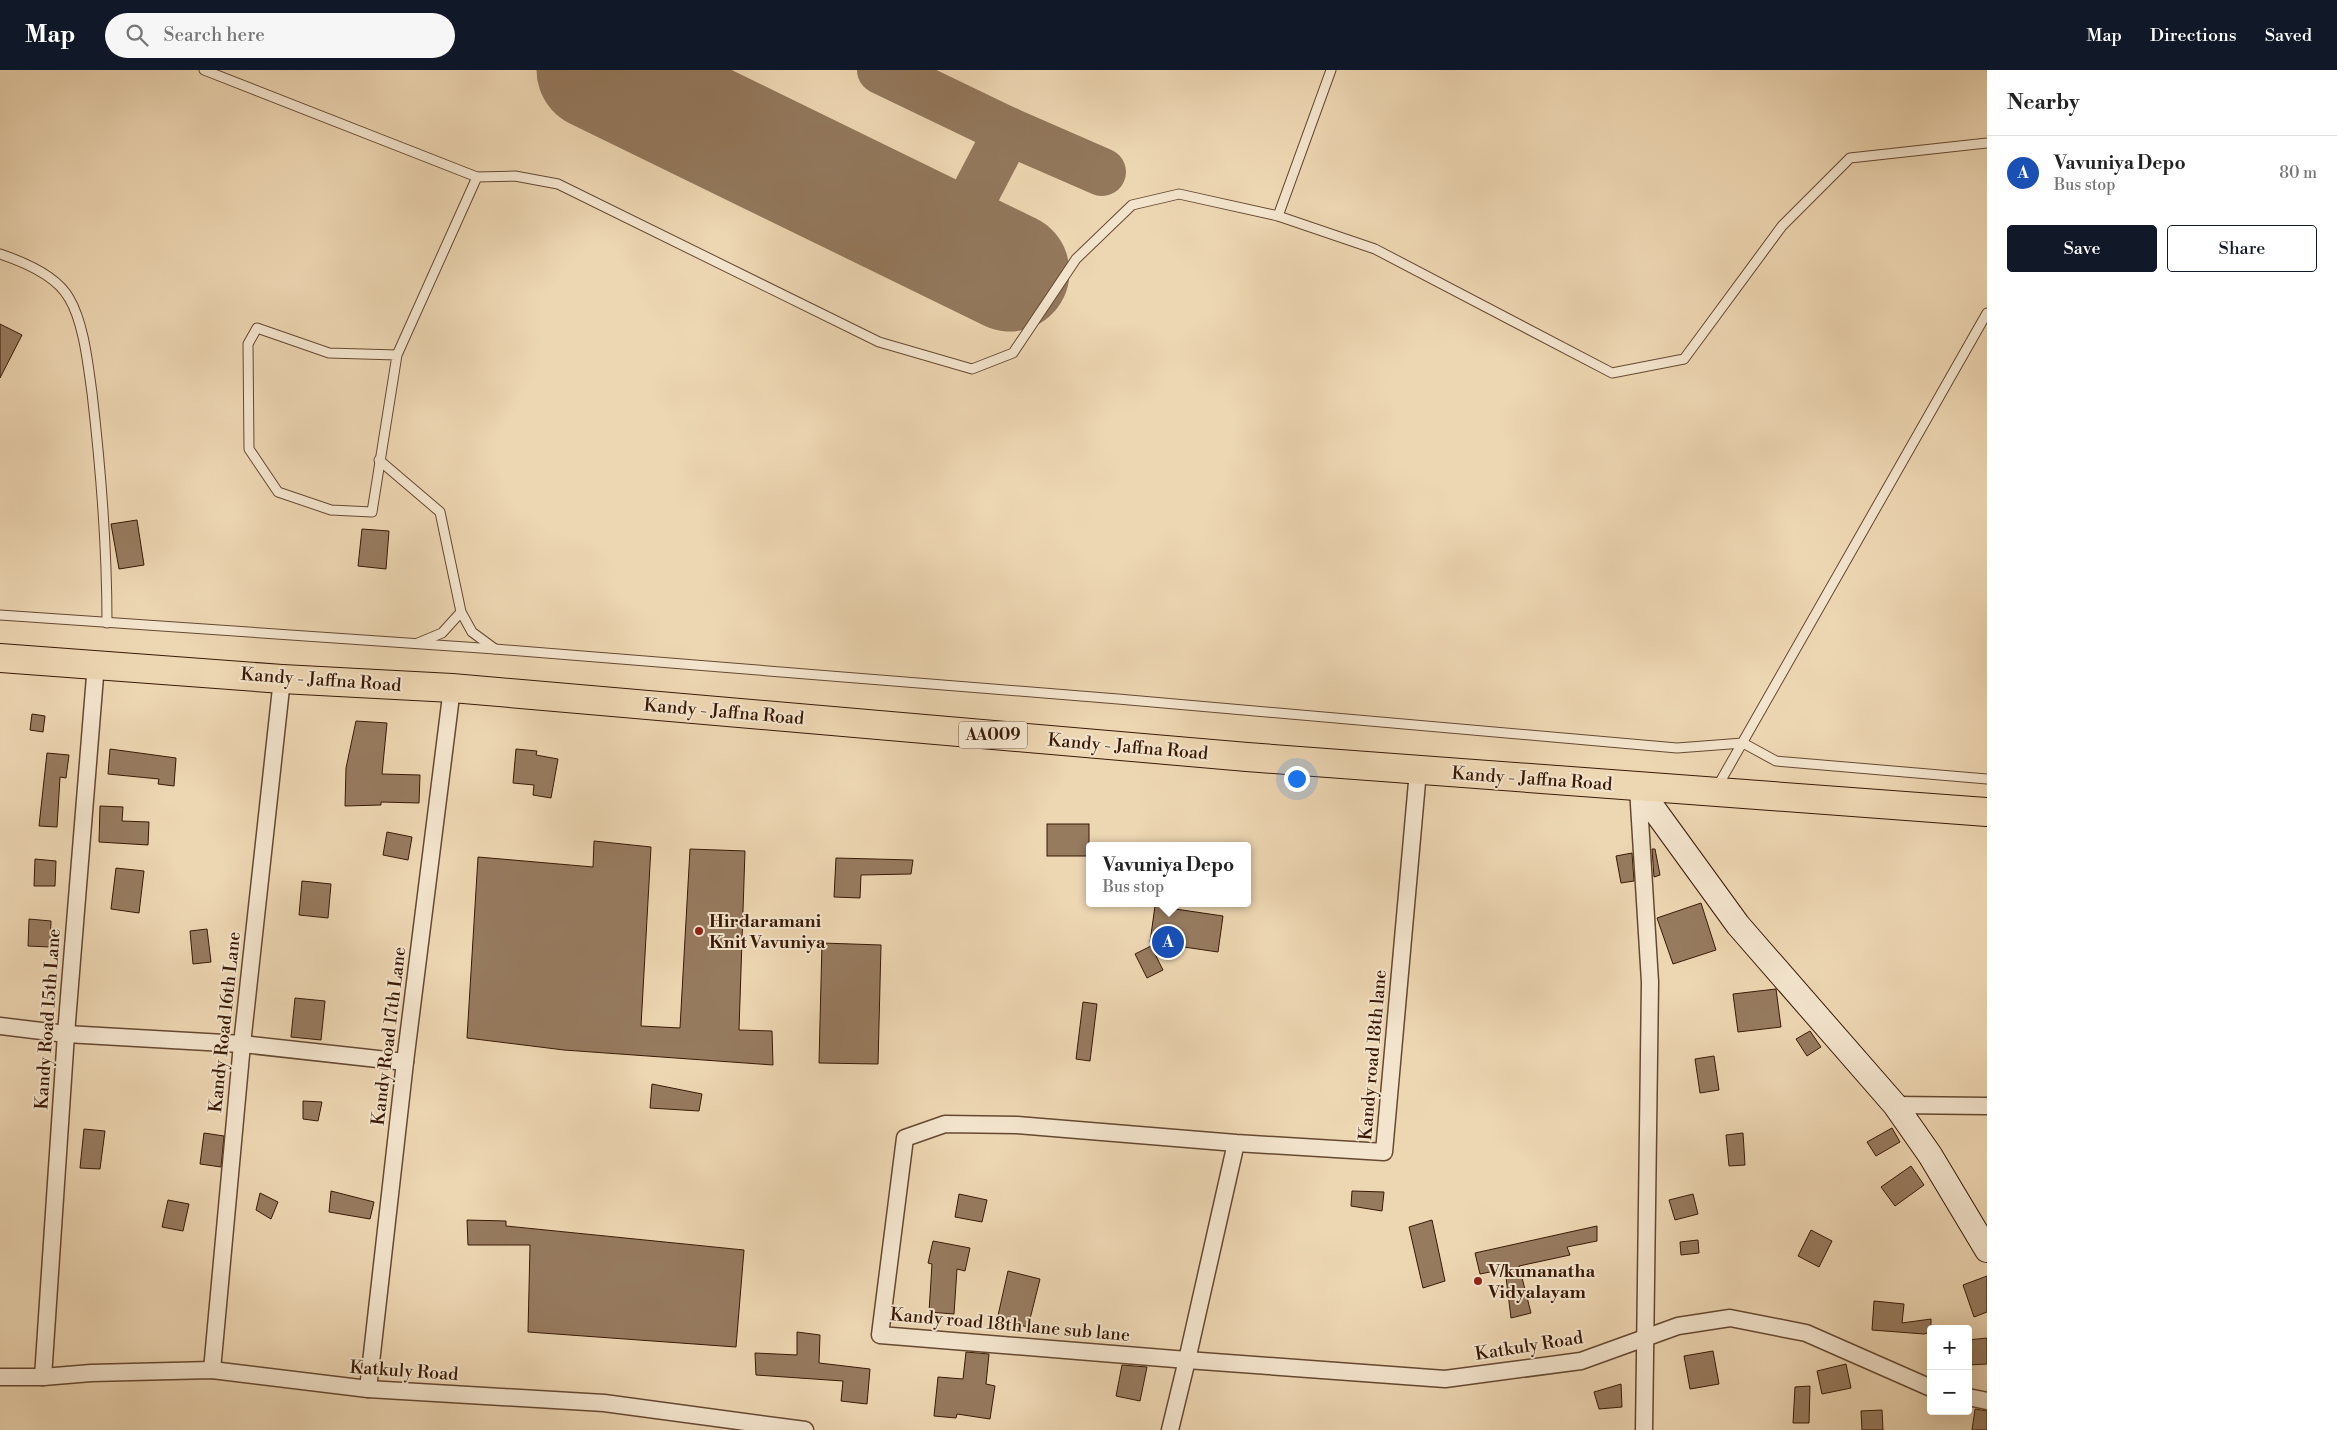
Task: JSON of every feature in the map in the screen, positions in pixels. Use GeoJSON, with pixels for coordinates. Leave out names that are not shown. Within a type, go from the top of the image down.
{"type":"FeatureCollection","features":[{"type":"Feature","properties":{"kind":"highway","name":"Kandy - Jaffna Road"},"geometry":{"type":"LineString","coordinates":[[0,658],[282,679],[452,688],[1418,771],[1987,812]]}},
{"type":"Feature","properties":{"kind":"street","name":"Kandy Road 15th Lane"},"geometry":{"type":"LineString","coordinates":[[43,1377],[66,1034],[96,664]]}},
{"type":"Feature","properties":{"kind":"street","name":"Kandy Road 16th Lane"},"geometry":{"type":"LineString","coordinates":[[212,1370],[242,1044],[282,679]]}},
{"type":"Feature","properties":{"kind":"street","name":"Kandy Road 17th Lane"},"geometry":{"type":"LineString","coordinates":[[368,1389],[405,1062],[452,688]]}},
{"type":"Feature","properties":{"kind":"street","name":"Kandy road 18th lane"},"geometry":{"type":"LineString","coordinates":[[1236,1143],[1384,1152],[1418,771]]}},
{"type":"Feature","properties":{"kind":"street"},"geometry":{"type":"LineString","coordinates":[[1638,786],[1738,925],[1894,1105],[1930,1155],[1987,1250]]}},
{"type":"Feature","properties":{"kind":"street"},"geometry":{"type":"LineString","coordinates":[[1638,786],[1650,982],[1644,1430]]}},
{"type":"Feature","properties":{"kind":"street"},"geometry":{"type":"LineString","coordinates":[[0,1026],[66,1034],[242,1044],[405,1062]]}},
{"type":"Feature","properties":{"kind":"street"},"geometry":{"type":"LineString","coordinates":[[1894,1105],[1987,1106]]}},
{"type":"Feature","properties":{"kind":"street","name":"Kandy road 18th lane sub lane"},"geometry":{"type":"LineString","coordinates":[[1187,1360],[880,1335],[905,1138],[945,1124],[1017,1125],[1236,1143]]}},
{"type":"Feature","properties":{"kind":"street"},"geometry":{"type":"LineString","coordinates":[[1170,1430],[1236,1143]]}},
{"type":"Feature","properties":{"kind":"street","name":"Katkuly Road"},"geometry":{"type":"LineString","coordinates":[[1187,1360],[1445,1379],[1581,1361],[1678,1326],[1730,1318],[1806,1333],[1927,1386]]}},
{"type":"Feature","properties":{"kind":"street","name":"Katkuly Road"},"geometry":{"type":"LineString","coordinates":[[0,1377],[212,1370],[368,1389],[604,1404],[805,1430]]}},
{"type":"Feature","properties":{"kind":"street"},"geometry":{"type":"LineString","coordinates":[[1972,1398],[1987,1401]]}},
{"type":"Feature","properties":{"kind":"lane"},"geometry":{"type":"LineString","coordinates":[[204,70],[477,177],[514,176],[558,184],[878,342],[972,369],[1013,353],[1076,258],[1132,205],[1179,194],[1278,216],[1375,249],[1612,373],[1684,359],[1782,226],[1850,158],[1987,143]]}},
{"type":"Feature","properties":{"kind":"lane"},"geometry":{"type":"LineString","coordinates":[[1278,216],[1331,70]]}},
{"type":"Feature","properties":{"kind":"lane"},"geometry":{"type":"LineString","coordinates":[[397,355],[329,354],[257,328],[248,344],[249,449],[278,492],[331,510],[372,512],[397,355],[477,177]]}},
{"type":"Feature","properties":{"kind":"lane"},"geometry":{"type":"LineString","coordinates":[[0,254],[48,276],[69,297],[78,321],[87,361],[97,434],[107,570],[107,624]]}},
{"type":"Feature","properties":{"kind":"lane"},"geometry":{"type":"LineString","coordinates":[[1715,792],[1987,313]]}},
{"type":"Feature","properties":{"kind":"lane"},"geometry":{"type":"LineString","coordinates":[[379,460],[440,512],[461,612],[472,632],[495,649]]}},
{"type":"Feature","properties":{"kind":"lane"},"geometry":{"type":"LineString","coordinates":[[415,644],[442,633],[461,612]]}},
{"type":"Feature","properties":{"kind":"lane"},"geometry":{"type":"LineString","coordinates":[[0,615],[107,624],[495,649],[1118,699],[1677,748],[1743,743],[1776,761],[1987,778]]}},
{"type":"Feature","properties":{"kind":"building"},"geometry":{"type":"Polygon","coordinates":[[[0,324],[22,335],[0,378],[0,324]]]}},
{"type":"Feature","properties":{"kind":"building"},"geometry":{"type":"Polygon","coordinates":[[[137,520],[144,565],[119,569],[111,524],[137,520]]]}},
{"type":"Feature","properties":{"kind":"building"},"geometry":{"type":"Polygon","coordinates":[[[362,529],[389,531],[386,569],[358,566],[362,529]]]}},
{"type":"Feature","properties":{"kind":"building"},"geometry":{"type":"Polygon","coordinates":[[[32,714],[45,716],[43,732],[30,730],[32,714]]]}},
{"type":"Feature","properties":{"kind":"building"},"geometry":{"type":"Polygon","coordinates":[[[356,721],[387,723],[382,774],[420,775],[419,803],[381,802],[381,805],[345,806],[346,768],[356,721]]]}},
{"type":"Feature","properties":{"kind":"building"},"geometry":{"type":"Polygon","coordinates":[[[110,749],[176,758],[174,786],[158,784],[159,779],[108,774],[110,749]]]}},
{"type":"Feature","properties":{"kind":"building"},"geometry":{"type":"Polygon","coordinates":[[[516,749],[537,751],[536,755],[558,759],[551,798],[533,795],[534,785],[513,783],[516,749]]]}},
{"type":"Feature","properties":{"kind":"building"},"geometry":{"type":"Polygon","coordinates":[[[47,753],[69,755],[66,778],[60,777],[57,827],[39,826],[47,753]]]}},
{"type":"Feature","properties":{"kind":"building"},"geometry":{"type":"Polygon","coordinates":[[[100,806],[123,807],[122,821],[149,822],[148,845],[99,842],[100,806]]]}},
{"type":"Feature","properties":{"kind":"building"},"geometry":{"type":"Polygon","coordinates":[[[1047,824],[1089,824],[1089,842],[1086,842],[1086,856],[1047,856],[1047,824]]]}},
{"type":"Feature","properties":{"kind":"building"},"geometry":{"type":"Polygon","coordinates":[[[387,832],[412,837],[408,860],[383,855],[387,832]]]}},
{"type":"Feature","properties":{"kind":"building"},"geometry":{"type":"Polygon","coordinates":[[[594,841],[651,847],[641,1026],[680,1028],[690,849],[745,851],[739,1030],[772,1031],[773,1065],[564,1050],[467,1038],[478,857],[593,867],[594,841]]]}},
{"type":"Feature","properties":{"kind":"building"},"geometry":{"type":"Polygon","coordinates":[[[1652,849],[1655,849],[1660,875],[1654,877],[1652,849]]]}},
{"type":"Feature","properties":{"kind":"building"},"geometry":{"type":"Polygon","coordinates":[[[1632,853],[1634,881],[1621,883],[1616,856],[1632,853]]]}},
{"type":"Feature","properties":{"kind":"building"},"geometry":{"type":"Polygon","coordinates":[[[836,858],[913,860],[911,874],[861,875],[860,898],[834,897],[836,858]]]}},
{"type":"Feature","properties":{"kind":"building"},"geometry":{"type":"Polygon","coordinates":[[[35,859],[56,861],[55,886],[34,886],[35,859]]]}},
{"type":"Feature","properties":{"kind":"building"},"geometry":{"type":"Polygon","coordinates":[[[116,868],[144,871],[139,913],[111,909],[116,868]]]}},
{"type":"Feature","properties":{"kind":"building"},"geometry":{"type":"Polygon","coordinates":[[[302,881],[331,884],[328,918],[299,915],[302,881]]]}},
{"type":"Feature","properties":{"kind":"building"},"geometry":{"type":"Polygon","coordinates":[[[1701,903],[1716,950],[1673,964],[1657,918],[1701,903]]]}},
{"type":"Feature","properties":{"kind":"building"},"geometry":{"type":"Polygon","coordinates":[[[1155,907],[1223,916],[1218,952],[1150,942],[1155,907]]]}},
{"type":"Feature","properties":{"kind":"building"},"geometry":{"type":"Polygon","coordinates":[[[29,919],[51,921],[50,947],[28,946],[29,919]]]}},
{"type":"Feature","properties":{"kind":"building"},"geometry":{"type":"Polygon","coordinates":[[[207,929],[211,962],[193,964],[190,931],[207,929]]]}},
{"type":"Feature","properties":{"kind":"building"},"geometry":{"type":"Polygon","coordinates":[[[822,943],[881,945],[878,1064],[819,1063],[822,943]]]}},
{"type":"Feature","properties":{"kind":"building"},"geometry":{"type":"Polygon","coordinates":[[[1151,946],[1163,970],[1147,978],[1135,954],[1151,946]]]}},
{"type":"Feature","properties":{"kind":"building"},"geometry":{"type":"Polygon","coordinates":[[[1776,989],[1781,1027],[1738,1032],[1733,994],[1776,989]]]}},
{"type":"Feature","properties":{"kind":"building"},"geometry":{"type":"Polygon","coordinates":[[[295,998],[325,1001],[321,1040],[291,1037],[295,998]]]}},
{"type":"Feature","properties":{"kind":"building"},"geometry":{"type":"Polygon","coordinates":[[[1083,1002],[1097,1004],[1090,1061],[1076,1059],[1083,1002]]]}},
{"type":"Feature","properties":{"kind":"building"},"geometry":{"type":"Polygon","coordinates":[[[1810,1031],[1821,1047],[1807,1056],[1796,1039],[1810,1031]]]}},
{"type":"Feature","properties":{"kind":"building"},"geometry":{"type":"Polygon","coordinates":[[[1714,1056],[1719,1090],[1700,1093],[1695,1059],[1714,1056]]]}},
{"type":"Feature","properties":{"kind":"building"},"geometry":{"type":"Polygon","coordinates":[[[652,1084],[702,1094],[699,1111],[650,1108],[652,1084]]]}},
{"type":"Feature","properties":{"kind":"building"},"geometry":{"type":"Polygon","coordinates":[[[303,1101],[322,1102],[318,1121],[303,1119],[303,1101]]]}},
{"type":"Feature","properties":{"kind":"building"},"geometry":{"type":"Polygon","coordinates":[[[1892,1128],[1900,1142],[1876,1156],[1867,1142],[1892,1128]]]}},
{"type":"Feature","properties":{"kind":"building"},"geometry":{"type":"Polygon","coordinates":[[[84,1129],[105,1131],[100,1169],[80,1168],[84,1129]]]}},
{"type":"Feature","properties":{"kind":"building"},"geometry":{"type":"Polygon","coordinates":[[[204,1133],[224,1136],[221,1167],[200,1164],[204,1133]]]}},
{"type":"Feature","properties":{"kind":"building"},"geometry":{"type":"Polygon","coordinates":[[[1743,1133],[1745,1165],[1729,1166],[1726,1135],[1743,1133]]]}},
{"type":"Feature","properties":{"kind":"building"},"geometry":{"type":"Polygon","coordinates":[[[1911,1166],[1924,1185],[1895,1206],[1881,1187],[1911,1166]]]}},
{"type":"Feature","properties":{"kind":"building"},"geometry":{"type":"Polygon","coordinates":[[[331,1191],[374,1202],[370,1219],[329,1212],[331,1191]]]}},
{"type":"Feature","properties":{"kind":"building"},"geometry":{"type":"Polygon","coordinates":[[[1352,1191],[1384,1192],[1382,1211],[1351,1206],[1352,1191]]]}},
{"type":"Feature","properties":{"kind":"building"},"geometry":{"type":"Polygon","coordinates":[[[260,1193],[278,1202],[271,1219],[256,1210],[260,1193]]]}},
{"type":"Feature","properties":{"kind":"building"},"geometry":{"type":"Polygon","coordinates":[[[959,1194],[987,1200],[982,1222],[955,1217],[959,1194]]]}},
{"type":"Feature","properties":{"kind":"building"},"geometry":{"type":"Polygon","coordinates":[[[1693,1194],[1698,1214],[1675,1220],[1669,1200],[1693,1194]]]}},
{"type":"Feature","properties":{"kind":"building"},"geometry":{"type":"Polygon","coordinates":[[[168,1200],[189,1204],[183,1231],[162,1227],[168,1200]]]}},
{"type":"Feature","properties":{"kind":"building"},"geometry":{"type":"Polygon","coordinates":[[[467,1220],[506,1221],[506,1226],[744,1250],[736,1347],[528,1332],[530,1245],[468,1245],[467,1220]]]}},
{"type":"Feature","properties":{"kind":"building"},"geometry":{"type":"Polygon","coordinates":[[[1432,1220],[1445,1281],[1423,1288],[1409,1227],[1432,1220]]]}},
{"type":"Feature","properties":{"kind":"building"},"geometry":{"type":"Polygon","coordinates":[[[1597,1226],[1597,1241],[1567,1247],[1570,1255],[1519,1266],[1531,1313],[1511,1318],[1505,1269],[1480,1274],[1475,1253],[1597,1226]]]}},
{"type":"Feature","properties":{"kind":"building"},"geometry":{"type":"Polygon","coordinates":[[[1811,1230],[1832,1241],[1819,1267],[1798,1256],[1811,1230]]]}},
{"type":"Feature","properties":{"kind":"building"},"geometry":{"type":"Polygon","coordinates":[[[1698,1240],[1699,1253],[1681,1255],[1680,1242],[1698,1240]]]}},
{"type":"Feature","properties":{"kind":"building"},"geometry":{"type":"Polygon","coordinates":[[[933,1241],[970,1248],[965,1271],[957,1269],[954,1314],[929,1312],[932,1264],[928,1263],[933,1241]]]}},
{"type":"Feature","properties":{"kind":"building"},"geometry":{"type":"Polygon","coordinates":[[[1008,1271],[1040,1279],[1028,1327],[997,1320],[1008,1271]]]}},
{"type":"Feature","properties":{"kind":"building"},"geometry":{"type":"Polygon","coordinates":[[[1987,1276],[1987,1312],[1974,1317],[1963,1285],[1987,1276]]]}},
{"type":"Feature","properties":{"kind":"building"},"geometry":{"type":"Polygon","coordinates":[[[1874,1301],[1904,1304],[1902,1323],[1931,1319],[1931,1325],[1927,1325],[1927,1333],[1924,1334],[1872,1330],[1874,1301]]]}},
{"type":"Feature","properties":{"kind":"building"},"geometry":{"type":"Polygon","coordinates":[[[797,1332],[820,1335],[819,1363],[870,1369],[867,1404],[841,1401],[843,1381],[756,1375],[755,1353],[797,1355],[797,1332]]]}},
{"type":"Feature","properties":{"kind":"building"},"geometry":{"type":"Polygon","coordinates":[[[1987,1338],[1987,1364],[1972,1365],[1972,1340],[1987,1338]]]}},
{"type":"Feature","properties":{"kind":"building"},"geometry":{"type":"Polygon","coordinates":[[[1713,1351],[1719,1384],[1690,1389],[1684,1356],[1713,1351]]]}},
{"type":"Feature","properties":{"kind":"building"},"geometry":{"type":"Polygon","coordinates":[[[966,1352],[989,1354],[986,1384],[995,1386],[990,1419],[957,1414],[956,1418],[934,1416],[938,1377],[963,1379],[966,1352]]]}},
{"type":"Feature","properties":{"kind":"building"},"geometry":{"type":"Polygon","coordinates":[[[1846,1364],[1851,1388],[1822,1394],[1817,1371],[1846,1364]]]}},
{"type":"Feature","properties":{"kind":"building"},"geometry":{"type":"Polygon","coordinates":[[[1122,1365],[1147,1367],[1140,1401],[1116,1396],[1122,1365]]]}},
{"type":"Feature","properties":{"kind":"building"},"geometry":{"type":"Polygon","coordinates":[[[1621,1384],[1622,1407],[1599,1409],[1594,1392],[1621,1384]]]}},
{"type":"Feature","properties":{"kind":"building"},"geometry":{"type":"Polygon","coordinates":[[[1810,1386],[1809,1423],[1793,1423],[1795,1387],[1810,1386]]]}},
{"type":"Feature","properties":{"kind":"building"},"geometry":{"type":"Polygon","coordinates":[[[1975,1409],[1987,1411],[1987,1430],[1972,1430],[1975,1409]]]}},
{"type":"Feature","properties":{"kind":"building"},"geometry":{"type":"Polygon","coordinates":[[[1882,1410],[1883,1430],[1862,1430],[1861,1411],[1882,1410]]]}},
{"type":"Feature","properties":{"kind":"taxiway"},"geometry":{"type":"LineString","coordinates":[[661,102],[678,70]]}},
{"type":"Feature","properties":{"kind":"taxiway"},"geometry":{"type":"LineString","coordinates":[[881,70],[1008,131],[1102,172]]}},
{"type":"Feature","properties":{"kind":"taxiway"},"geometry":{"type":"LineString","coordinates":[[950,242],[1008,131]]}},
{"type":"Feature","properties":{"kind":"runway"},"geometry":{"type":"LineString","coordinates":[[596,70],[1010,272]]}},
{"type":"Feature","properties":{"kind":"place","name":"Hirdaramani Knit Vavuniya"},"geometry":{"type":"Point","coordinates":[699,931]}},
{"type":"Feature","properties":{"kind":"place","name":"Vavuniya Depo"},"geometry":{"type":"Point","coordinates":[1168,942]}},
{"type":"Feature","properties":{"kind":"place","name":"V/kunanatha Vidyalayam"},"geometry":{"type":"Point","coordinates":[1478,1281]}}]}
